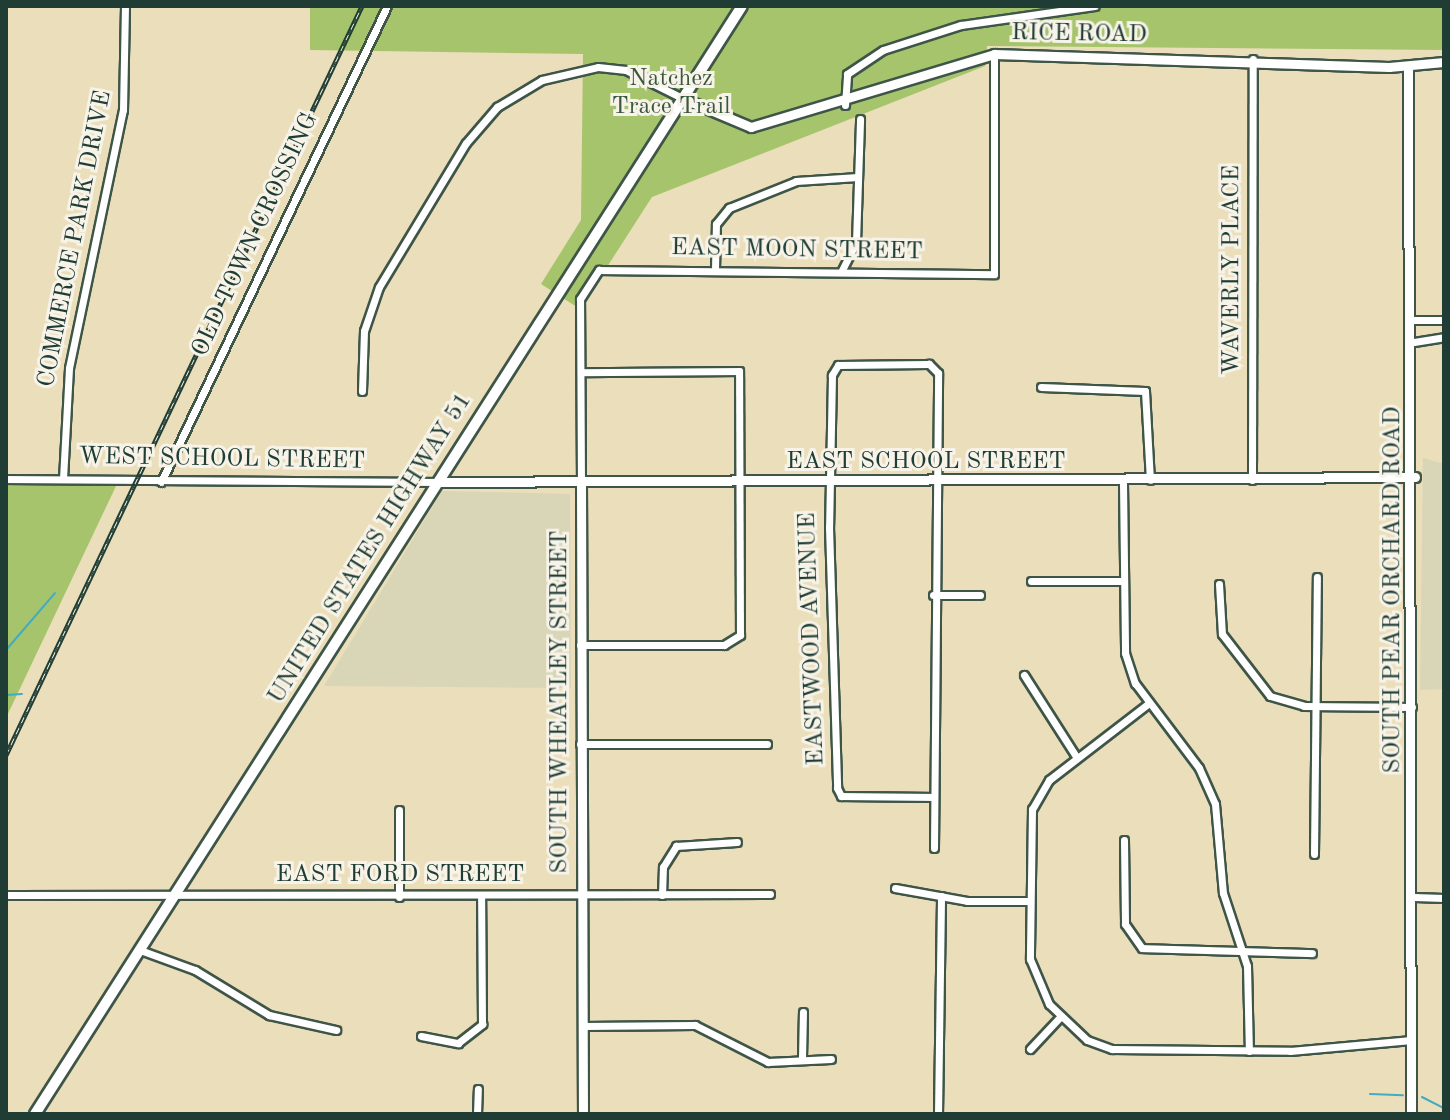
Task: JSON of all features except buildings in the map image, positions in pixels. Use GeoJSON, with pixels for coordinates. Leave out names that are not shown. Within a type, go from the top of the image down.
{"type":"FeatureCollection","features":[{"type":"Feature","properties":{"kind":"main road","name":"UNITED STATES HIGHWAY 51"},"geometry":{"type":"LineString","coordinates":[[35,1114],[742,6]]}},
{"type":"Feature","properties":{"kind":"street","name":"COMMERCE PARK DRIVE"},"geometry":{"type":"LineString","coordinates":[[63,479],[69,368],[123,110],[125,6]]}},
{"type":"Feature","properties":{"kind":"street","name":"OLD TOWN CROSSING"},"geometry":{"type":"LineString","coordinates":[[161,482],[387,6]]}},
{"type":"Feature","properties":{"kind":"street"},"geometry":{"type":"LineString","coordinates":[[845,105],[851,69],[883,50],[961,25],[1095,6]]}},
{"type":"Feature","properties":{"kind":"street","name":"RICE ROAD"},"geometry":{"type":"LineString","coordinates":[[682,98],[751,127],[845,105],[994,54],[1253,59],[1408,66],[1444,62]]}},
{"type":"Feature","properties":{"kind":"street","name":"EAST MOON STREET"},"geometry":{"type":"LineString","coordinates":[[583,290],[599,270],[842,270],[994,274],[994,54]]}},
{"type":"Feature","properties":{"kind":"street","name":"WAVERLY PLACE"},"geometry":{"type":"LineString","coordinates":[[1252,480],[1253,59]]}},
{"type":"Feature","properties":{"kind":"street","name":"SOUTH PEAR ORCHARD ROAD"},"geometry":{"type":"LineString","coordinates":[[1408,66],[1415,477],[1411,1114]]}},
{"type":"Feature","properties":{"kind":"street"},"geometry":{"type":"LineString","coordinates":[[362,391],[364,331],[379,287],[466,143],[497,107],[542,80],[598,67],[626,70],[682,98]]}},
{"type":"Feature","properties":{"kind":"street"},"geometry":{"type":"LineString","coordinates":[[842,270],[856,242],[860,119]]}},
{"type":"Feature","properties":{"kind":"street"},"geometry":{"type":"LineString","coordinates":[[715,270],[716,224],[729,208],[796,181],[858,177]]}},
{"type":"Feature","properties":{"kind":"street","name":"SOUTH WHEATLEY STREET"},"geometry":{"type":"LineString","coordinates":[[583,290],[580,645],[583,1114]]}},
{"type":"Feature","properties":{"kind":"street"},"geometry":{"type":"LineString","coordinates":[[1413,320],[1444,320]]}},
{"type":"Feature","properties":{"kind":"street"},"geometry":{"type":"LineString","coordinates":[[1414,342],[1444,337]]}},
{"type":"Feature","properties":{"kind":"street"},"geometry":{"type":"LineString","coordinates":[[831,483],[835,367],[929,364],[938,373],[939,483],[933,595],[934,848]]}},
{"type":"Feature","properties":{"kind":"street"},"geometry":{"type":"LineString","coordinates":[[580,645],[733,644],[740,635],[739,371],[581,372]]}},
{"type":"Feature","properties":{"kind":"street"},"geometry":{"type":"LineString","coordinates":[[1041,387],[1145,391],[1150,482]]}},
{"type":"Feature","properties":{"kind":"street","name":"EAST SCHOOL STREET"},"geometry":{"type":"LineString","coordinates":[[437,482],[1123,483],[1415,477]]}},
{"type":"Feature","properties":{"kind":"street","name":"WEST SCHOOL STREET"},"geometry":{"type":"LineString","coordinates":[[6,479],[437,482]]}},
{"type":"Feature","properties":{"kind":"street","name":"EASTWOOD AVENUE"},"geometry":{"type":"LineString","coordinates":[[831,483],[838,793],[934,797]]}},
{"type":"Feature","properties":{"kind":"street"},"geometry":{"type":"LineString","coordinates":[[1123,483],[1125,653],[1149,703],[1211,794],[1223,893],[1245,954],[1249,1051]]}},
{"type":"Feature","properties":{"kind":"street"},"geometry":{"type":"LineString","coordinates":[[1314,854],[1317,577]]}},
{"type":"Feature","properties":{"kind":"street"},"geometry":{"type":"LineString","coordinates":[[1031,581],[1122,581]]}},
{"type":"Feature","properties":{"kind":"street"},"geometry":{"type":"LineString","coordinates":[[1219,584],[1220,623],[1233,656],[1270,696],[1315,707],[1414,707]]}},
{"type":"Feature","properties":{"kind":"street"},"geometry":{"type":"LineString","coordinates":[[933,595],[980,595]]}},
{"type":"Feature","properties":{"kind":"street"},"geometry":{"type":"LineString","coordinates":[[1024,675],[1077,758]]}},
{"type":"Feature","properties":{"kind":"street"},"geometry":{"type":"LineString","coordinates":[[1149,703],[1049,780],[1032,809],[1029,901],[1031,970],[1060,1017],[1112,1049],[1249,1051],[1412,1040]]}},
{"type":"Feature","properties":{"kind":"street"},"geometry":{"type":"LineString","coordinates":[[580,744],[767,744]]}},
{"type":"Feature","properties":{"kind":"street"},"geometry":{"type":"LineString","coordinates":[[399,810],[399,897]]}},
{"type":"Feature","properties":{"kind":"street"},"geometry":{"type":"LineString","coordinates":[[1124,840],[1123,916],[1136,943],[1160,953],[1312,953]]}},
{"type":"Feature","properties":{"kind":"street"},"geometry":{"type":"LineString","coordinates":[[662,895],[663,867],[676,846],[737,842]]}},
{"type":"Feature","properties":{"kind":"street"},"geometry":{"type":"LineString","coordinates":[[895,888],[941,896],[1029,901]]}},
{"type":"Feature","properties":{"kind":"street","name":"EAST FORD STREET"},"geometry":{"type":"LineString","coordinates":[[6,895],[399,897],[770,894]]}},
{"type":"Feature","properties":{"kind":"street"},"geometry":{"type":"LineString","coordinates":[[421,1036],[458,1043],[482,1024],[481,896]]}},
{"type":"Feature","properties":{"kind":"street"},"geometry":{"type":"LineString","coordinates":[[938,1114],[941,896]]}},
{"type":"Feature","properties":{"kind":"street"},"geometry":{"type":"LineString","coordinates":[[1414,897],[1444,898]]}},
{"type":"Feature","properties":{"kind":"street"},"geometry":{"type":"LineString","coordinates":[[140,950],[195,970],[269,1015],[336,1030]]}},
{"type":"Feature","properties":{"kind":"street"},"geometry":{"type":"LineString","coordinates":[[802,1058],[803,1012]]}},
{"type":"Feature","properties":{"kind":"street"},"geometry":{"type":"LineString","coordinates":[[1030,1049],[1060,1017]]}},
{"type":"Feature","properties":{"kind":"street"},"geometry":{"type":"LineString","coordinates":[[583,1026],[695,1025],[768,1062],[831,1059]]}},
{"type":"Feature","properties":{"kind":"street"},"geometry":{"type":"LineString","coordinates":[[477,1114],[478,1089]]}},
{"type":"Feature","properties":{"kind":"shaded area"},"geometry":{"type":"Polygon","coordinates":[[[1423,458],[1444,464],[1444,689],[1420,690],[1423,458]]]}},
{"type":"Feature","properties":{"kind":"shaded area"},"geometry":{"type":"Polygon","coordinates":[[[442,491],[570,494],[571,688],[324,686],[442,491]]]}},
{"type":"Feature","properties":{"kind":"green space","name":"Natchez Trace Trail"},"geometry":{"type":"Polygon","coordinates":[[[310,6],[1444,6],[1444,50],[987,46],[985,66],[652,197],[580,309],[541,284],[581,220],[583,54],[310,50],[310,6]]]}},
{"type":"Feature","properties":{"kind":"green space"},"geometry":{"type":"Polygon","coordinates":[[[6,484],[117,484],[6,718],[6,484]]]}},
{"type":"Feature","properties":{"kind":"waterway"},"geometry":{"type":"LineString","coordinates":[[6,650],[55,593]]}},
{"type":"Feature","properties":{"kind":"waterway"},"geometry":{"type":"LineString","coordinates":[[6,695],[22,694]]}},
{"type":"Feature","properties":{"kind":"waterway"},"geometry":{"type":"LineString","coordinates":[[1370,1094],[1403,1095]]}},
{"type":"Feature","properties":{"kind":"waterway"},"geometry":{"type":"LineString","coordinates":[[1422,1097],[1444,1108]]}},
{"type":"Feature","properties":{"kind":"railway"},"geometry":{"type":"LineString","coordinates":[[6,755],[362,6]]}}]}
